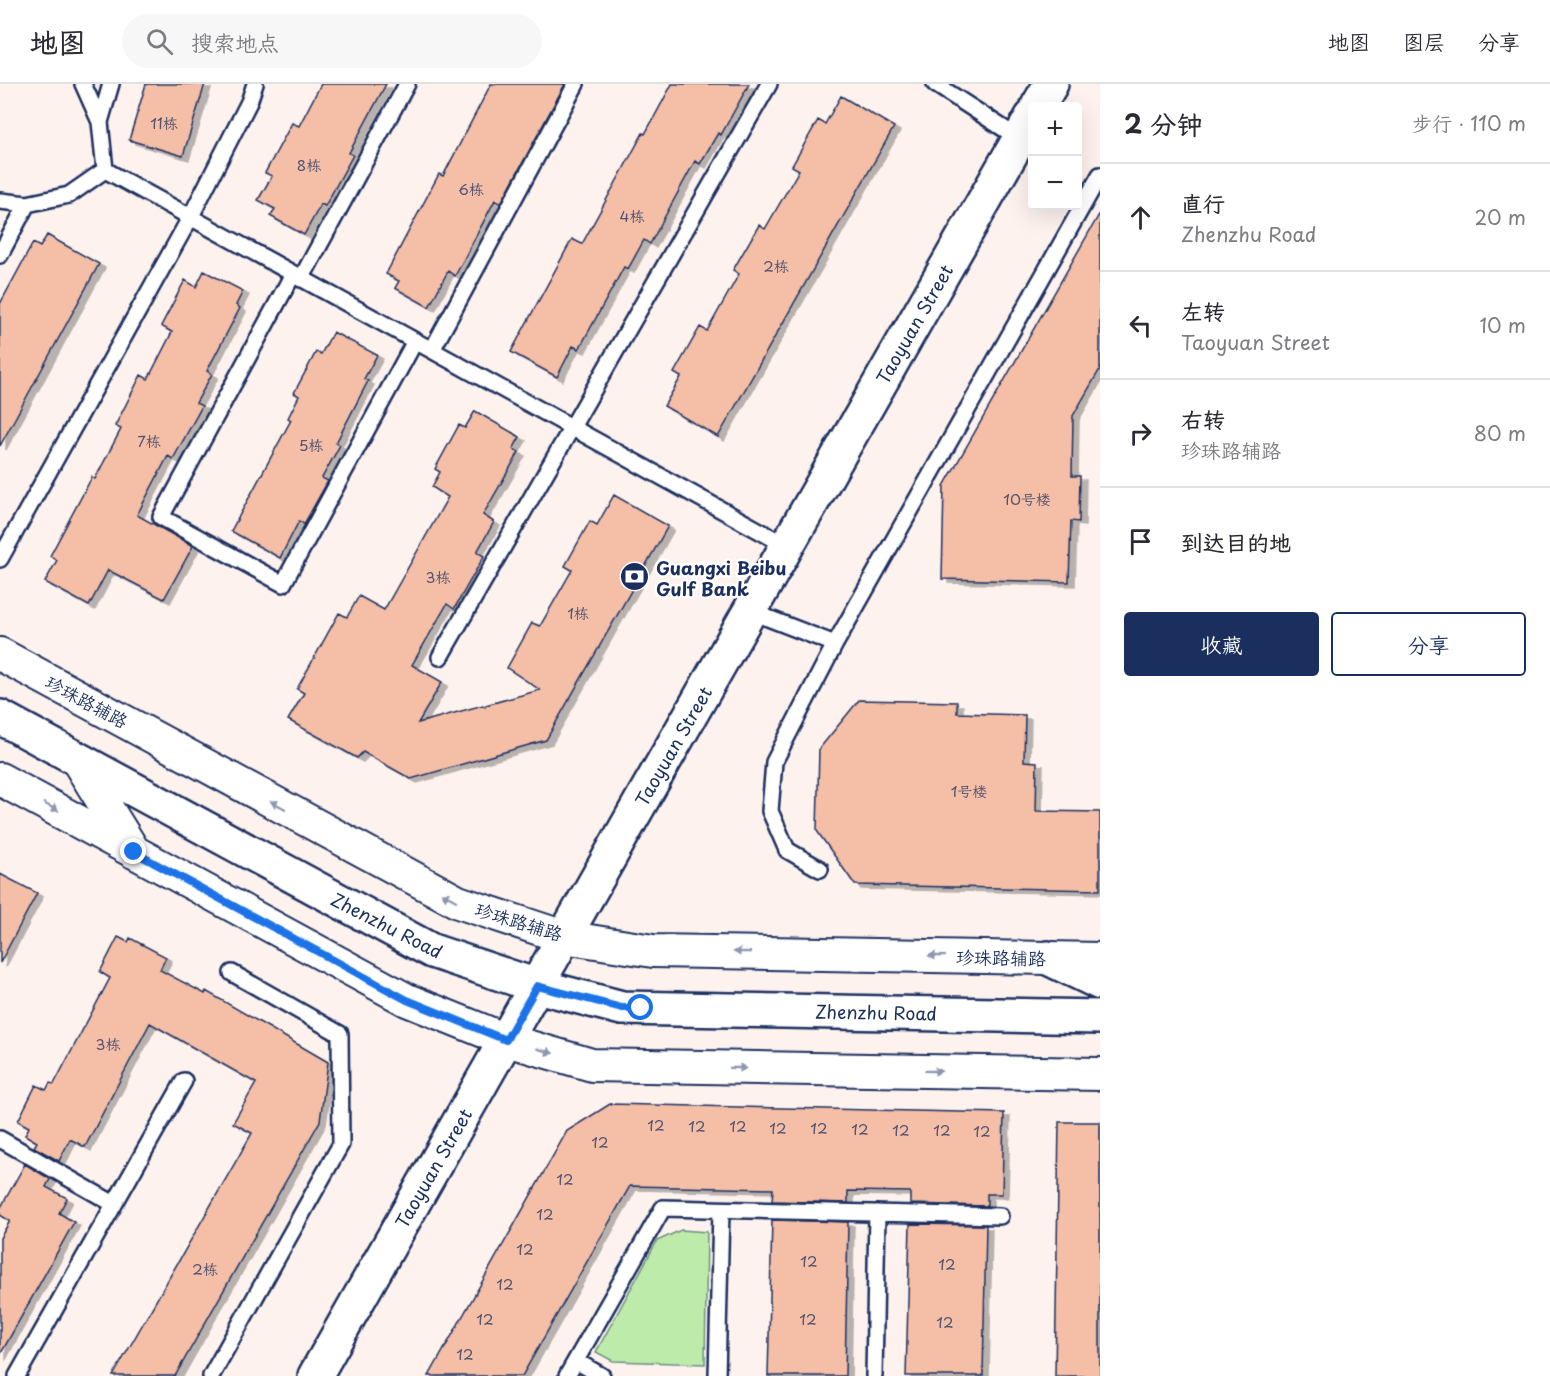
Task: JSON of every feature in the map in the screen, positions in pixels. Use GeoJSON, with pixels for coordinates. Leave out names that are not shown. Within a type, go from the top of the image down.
{"type":"FeatureCollection","features":[{"type":"Feature","properties":{"kind":"main road"},"geometry":{"type":"LineString","coordinates":[[1040,102],[1051,84]]}},
{"type":"Feature","properties":{"kind":"main road","name":"Taoyuan Street"},"geometry":{"type":"LineString","coordinates":[[315,1376],[1026,128]]}},
{"type":"Feature","properties":{"kind":"main road","name":"Zhenzhu Road"},"geometry":{"type":"LineString","coordinates":[[0,717],[432,951],[537,986],[622,1008],[1100,1017]]}},
{"type":"Feature","properties":{"kind":"main road"},"geometry":{"type":"LineString","coordinates":[[1048,958],[1100,983]]}},
{"type":"Feature","properties":{"kind":"street","name":"珍珠路辅路"},"geometry":{"type":"LineString","coordinates":[[0,654],[458,902],[564,936],[653,951],[1100,959]]}},
{"type":"Feature","properties":{"kind":"street"},"geometry":{"type":"LineString","coordinates":[[76,758],[134,852]]}},
{"type":"Feature","properties":{"kind":"street"},"geometry":{"type":"LineString","coordinates":[[0,779],[407,1000],[506,1040],[592,1065],[1100,1074]]}},
{"type":"Feature","properties":{"kind":"lane"},"geometry":{"type":"LineString","coordinates":[[84,84],[100,122],[105,170]]}},
{"type":"Feature","properties":{"kind":"lane"},"geometry":{"type":"LineString","coordinates":[[100,122],[111,84]]}},
{"type":"Feature","properties":{"kind":"lane"},"geometry":{"type":"LineString","coordinates":[[0,559],[190,218],[249,102],[255,84]]}},
{"type":"Feature","properties":{"kind":"lane"},"geometry":{"type":"LineString","coordinates":[[407,84],[161,517],[283,584],[415,341]]}},
{"type":"Feature","properties":{"kind":"lane"},"geometry":{"type":"LineString","coordinates":[[432,350],[576,84]]}},
{"type":"Feature","properties":{"kind":"lane"},"geometry":{"type":"LineString","coordinates":[[440,657],[769,84]]}},
{"type":"Feature","properties":{"kind":"lane"},"geometry":{"type":"LineString","coordinates":[[935,84],[1026,128]]}},
{"type":"Feature","properties":{"kind":"lane"},"geometry":{"type":"LineString","coordinates":[[105,170],[788,546]]}},
{"type":"Feature","properties":{"kind":"lane"},"geometry":{"type":"LineString","coordinates":[[0,201],[27,204],[69,195],[105,170]]}},
{"type":"Feature","properties":{"kind":"lane"},"geometry":{"type":"LineString","coordinates":[[820,869],[787,850],[770,811],[774,762],[835,644],[1100,176]]}},
{"type":"Feature","properties":{"kind":"lane"},"geometry":{"type":"LineString","coordinates":[[0,255],[27,204]]}},
{"type":"Feature","properties":{"kind":"lane"},"geometry":{"type":"LineString","coordinates":[[750,611],[835,644]]}},
{"type":"Feature","properties":{"kind":"lane"},"geometry":{"type":"LineString","coordinates":[[211,1376],[341,1144],[340,1034],[232,973]]}},
{"type":"Feature","properties":{"kind":"lane"},"geometry":{"type":"LineString","coordinates":[[17,1376],[184,1081]]}},
{"type":"Feature","properties":{"kind":"lane"},"geometry":{"type":"LineString","coordinates":[[0,1139],[114,1204]]}},
{"type":"Feature","properties":{"kind":"lane"},"geometry":{"type":"LineString","coordinates":[[567,1376],[663,1208],[1000,1215]]}},
{"type":"Feature","properties":{"kind":"lane"},"geometry":{"type":"LineString","coordinates":[[717,1376],[721,1210]]}},
{"type":"Feature","properties":{"kind":"lane"},"geometry":{"type":"LineString","coordinates":[[874,1376],[877,1213]]}},
{"type":"Feature","properties":{"kind":"lane"},"geometry":{"type":"LineString","coordinates":[[576,1361],[602,1376]]}},
{"type":"Feature","properties":{"kind":"green space"},"geometry":{"type":"Polygon","coordinates":[[[681,1230],[707,1232],[705,1364],[613,1361],[596,1352],[657,1241],[681,1230]]]}},
{"type":"Feature","properties":{"kind":"building"},"geometry":{"type":"Polygon","coordinates":[[[146,84],[205,84],[183,156],[129,140],[146,84]]]}},
{"type":"Feature","properties":{"kind":"building"},"geometry":{"type":"Polygon","coordinates":[[[321,84],[386,84],[349,153],[353,155],[325,206],[321,204],[304,235],[270,216],[275,209],[258,200],[272,176],[265,173],[292,123],[299,126],[321,84]]]}},
{"type":"Feature","properties":{"kind":"building"},"geometry":{"type":"Polygon","coordinates":[[[491,84],[565,84],[501,203],[495,200],[455,276],[448,271],[429,307],[395,288],[399,281],[386,274],[439,174],[443,176],[491,84]]]}},
{"type":"Feature","properties":{"kind":"building"},"geometry":{"type":"Polygon","coordinates":[[[672,84],[749,84],[721,135],[718,133],[700,164],[695,161],[650,244],[644,240],[628,269],[624,267],[579,349],[573,346],[557,377],[511,352],[572,239],[582,244],[672,84]]]}},
{"type":"Feature","properties":{"kind":"building"},"geometry":{"type":"Polygon","coordinates":[[[841,96],[894,127],[718,437],[664,406],[681,377],[674,373],[700,327],[707,331],[739,274],[733,270],[759,225],[765,229],[799,170],[792,166],[818,120],[825,124],[841,96]]]}},
{"type":"Feature","properties":{"kind":"building"},"geometry":{"type":"Polygon","coordinates":[[[1100,213],[1100,369],[1073,416],[1072,476],[1080,476],[1079,522],[1071,521],[1069,582],[942,579],[944,486],[1100,213]]]}},
{"type":"Feature","properties":{"kind":"building"},"geometry":{"type":"Polygon","coordinates":[[[47,235],[99,264],[0,446],[0,304],[33,243],[40,247],[47,235]]]}},
{"type":"Feature","properties":{"kind":"building"},"geometry":{"type":"Polygon","coordinates":[[[204,271],[243,291],[236,305],[240,308],[207,371],[212,374],[196,403],[202,406],[173,459],[168,456],[137,515],[193,546],[164,599],[108,570],[89,606],[45,582],[57,560],[50,556],[92,477],[95,479],[121,429],[115,426],[141,375],[148,379],[172,332],[161,326],[185,280],[196,287],[204,271]]]}},
{"type":"Feature","properties":{"kind":"building"},"geometry":{"type":"Polygon","coordinates":[[[333,332],[377,355],[364,379],[368,381],[336,443],[340,445],[322,478],[328,481],[304,524],[299,521],[280,558],[231,531],[291,420],[288,418],[299,396],[294,393],[316,352],[321,354],[333,332]]]}},
{"type":"Feature","properties":{"kind":"building"},"geometry":{"type":"Polygon","coordinates":[[[475,411],[520,437],[513,449],[519,452],[483,515],[494,522],[477,552],[484,556],[454,609],[447,604],[412,665],[442,682],[418,723],[483,705],[485,707],[540,690],[507,668],[532,623],[540,626],[572,570],[565,566],[590,521],[597,525],[614,495],[668,526],[546,740],[411,779],[363,752],[357,758],[288,720],[304,693],[297,689],[339,613],[347,617],[359,596],[384,610],[448,497],[432,487],[440,472],[435,469],[459,425],[465,428],[475,411]]]}},
{"type":"Feature","properties":{"kind":"building"},"geometry":{"type":"Polygon","coordinates":[[[859,700],[957,702],[957,713],[1025,715],[1024,761],[1037,762],[1036,811],[1100,812],[1100,890],[855,885],[817,831],[819,749],[859,700]]]}},
{"type":"Feature","properties":{"kind":"building"},"geometry":{"type":"Polygon","coordinates":[[[0,874],[37,893],[0,963],[0,874]]]}},
{"type":"Feature","properties":{"kind":"building"},"geometry":{"type":"Polygon","coordinates":[[[118,937],[128,942],[130,938],[166,957],[160,970],[205,994],[206,991],[328,1062],[320,1121],[175,1376],[113,1376],[252,1133],[233,1123],[256,1083],[150,1023],[85,1147],[70,1139],[59,1161],[34,1147],[37,1142],[25,1135],[29,1127],[18,1121],[36,1085],[46,1090],[50,1083],[54,1084],[110,978],[100,972],[118,937]]]}},
{"type":"Feature","properties":{"kind":"building"},"geometry":{"type":"Polygon","coordinates":[[[610,1104],[1004,1113],[1002,1194],[987,1194],[987,1206],[910,1204],[910,1192],[848,1191],[848,1203],[772,1201],[773,1189],[630,1186],[522,1376],[429,1376],[567,1131],[610,1104]]]}},
{"type":"Feature","properties":{"kind":"building"},"geometry":{"type":"Polygon","coordinates":[[[1059,1122],[1100,1122],[1100,1376],[1055,1376],[1059,1122]]]}},
{"type":"Feature","properties":{"kind":"building"},"geometry":{"type":"Polygon","coordinates":[[[25,1164],[50,1179],[46,1187],[67,1198],[59,1213],[74,1222],[0,1355],[0,1238],[10,1221],[0,1215],[0,1209],[25,1164]]]}},
{"type":"Feature","properties":{"kind":"building"},"geometry":{"type":"Polygon","coordinates":[[[772,1220],[848,1222],[845,1376],[768,1376],[772,1220]]]}},
{"type":"Feature","properties":{"kind":"building"},"geometry":{"type":"Polygon","coordinates":[[[910,1224],[986,1225],[983,1376],[906,1376],[910,1224]]]}},
{"type":"Feature","properties":{"kind":"place","name":"Guangxi Beibu Gulf Bank"},"geometry":{"type":"Point","coordinates":[635,577]}},
{"type":"Feature","properties":{"kind":"route"},"geometry":{"type":"LineString","coordinates":[[134,852],[407,1000],[506,1040],[537,986],[622,1008],[641,1008]]}}]}
